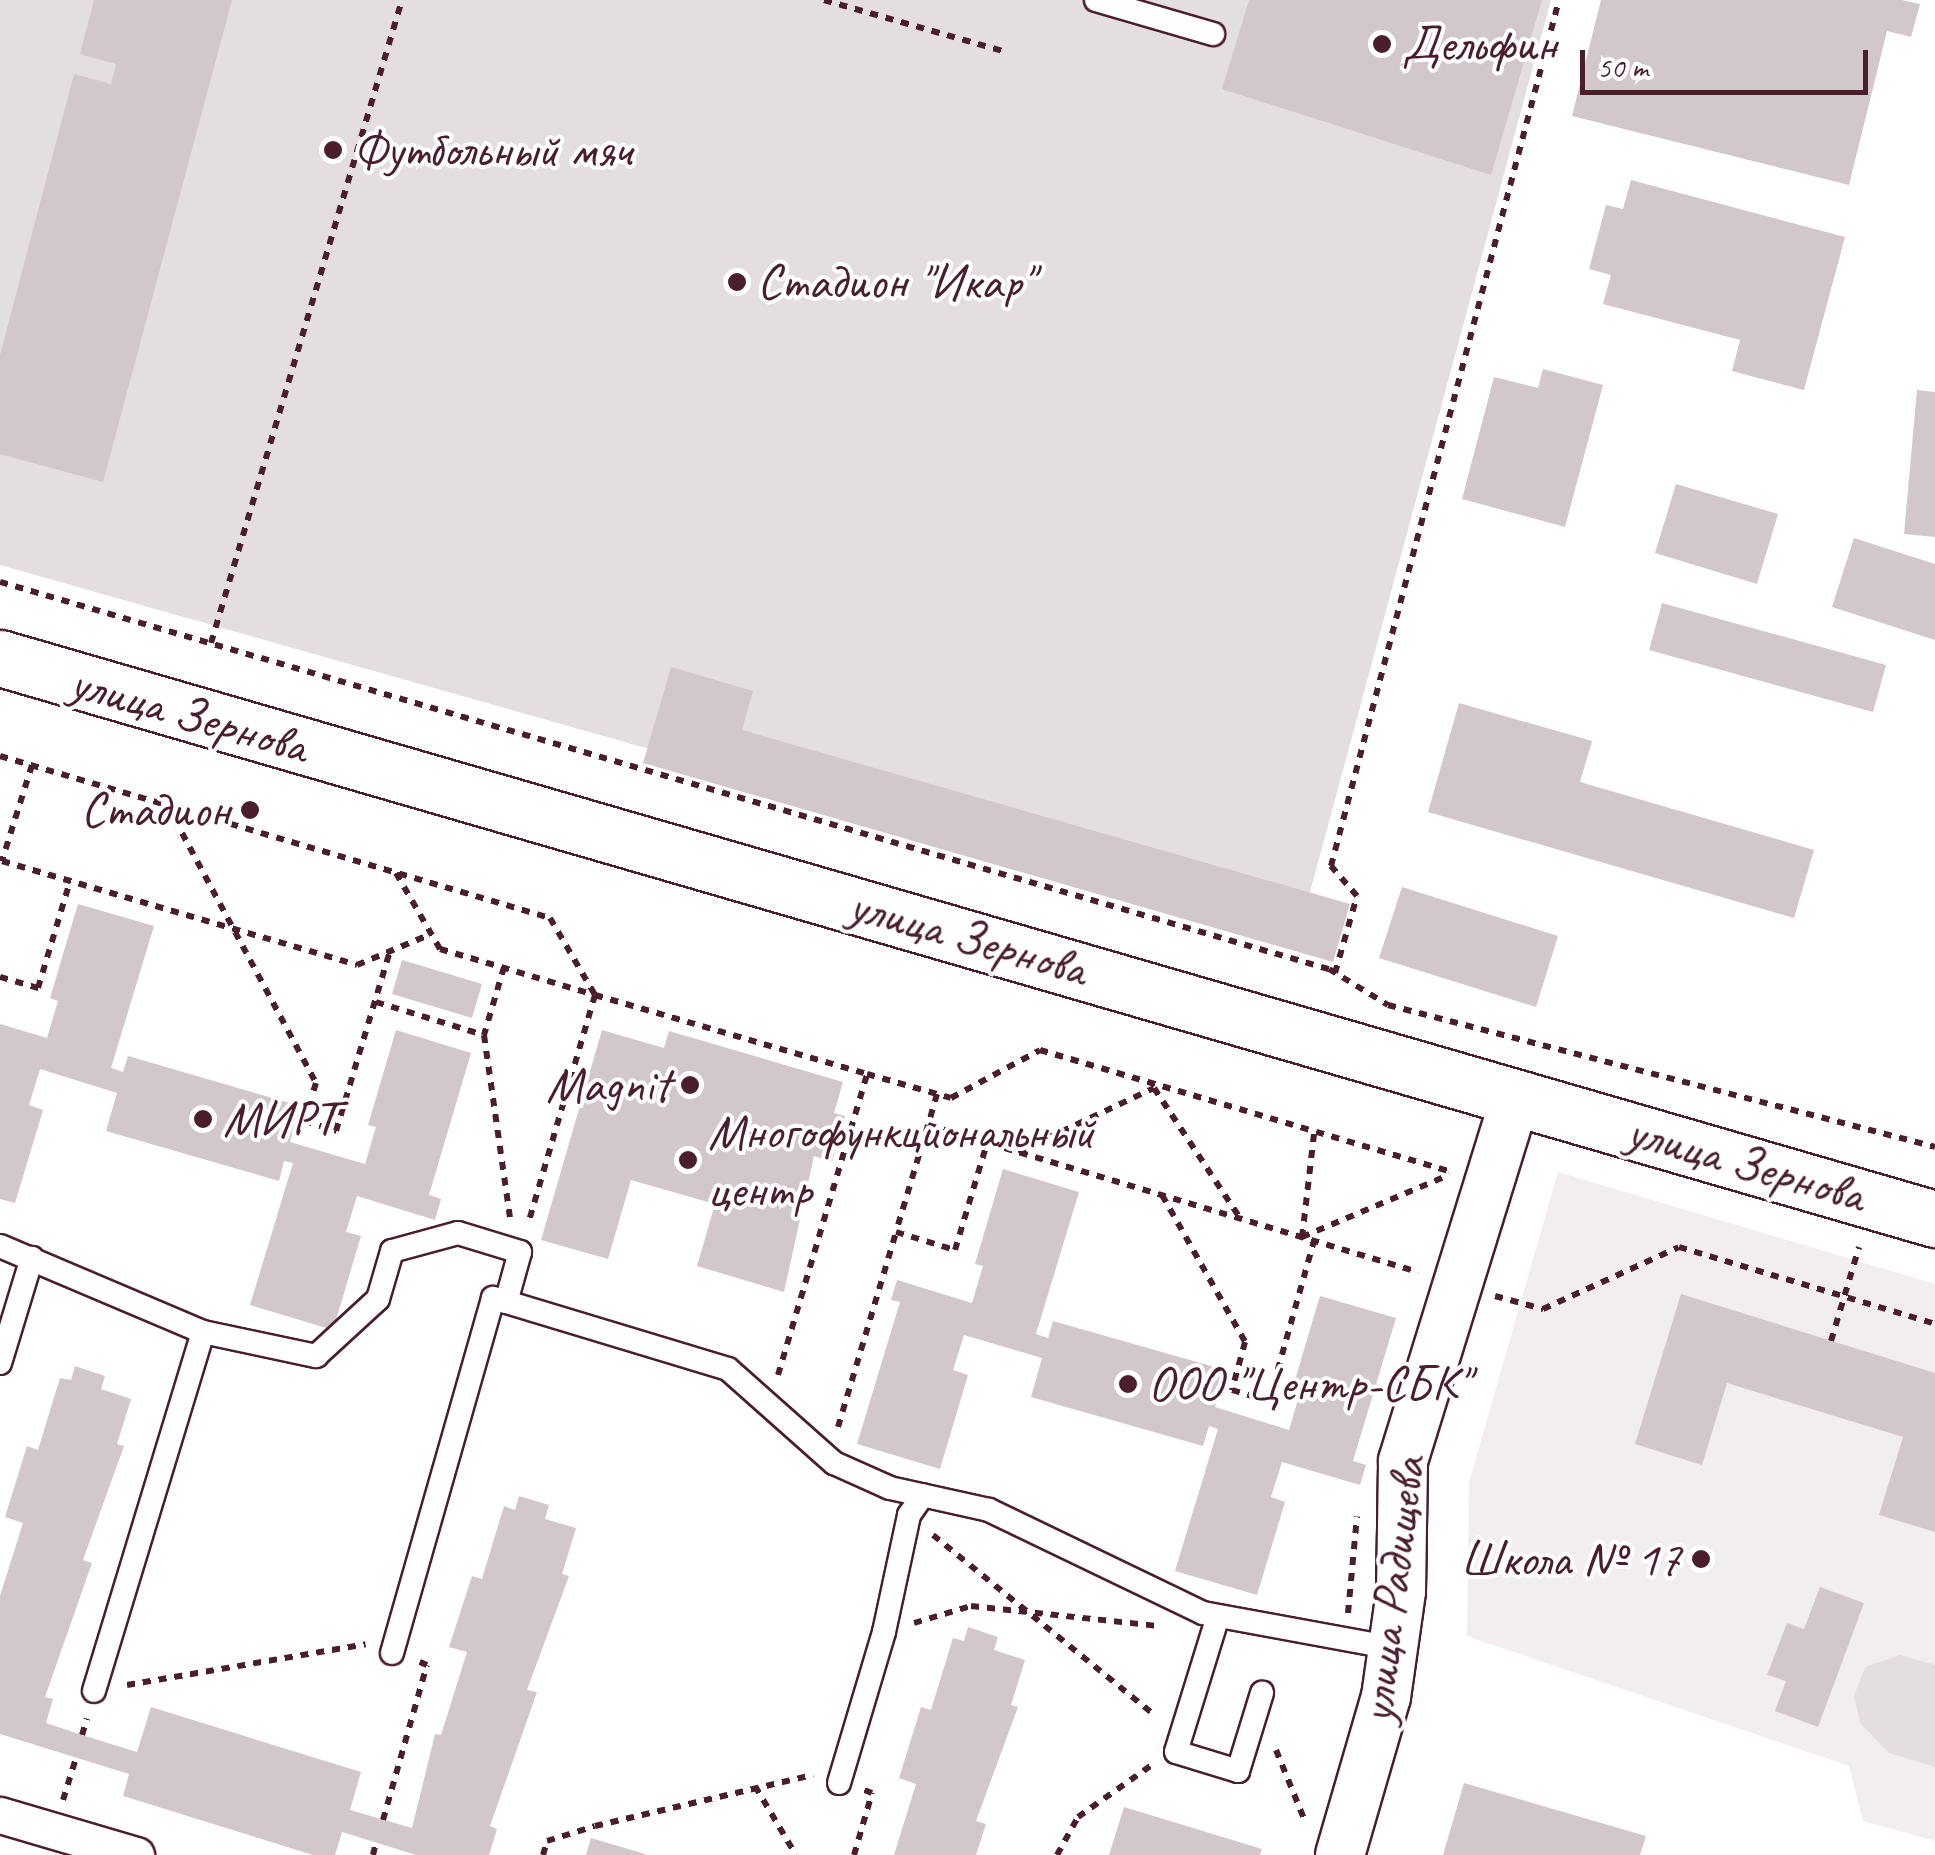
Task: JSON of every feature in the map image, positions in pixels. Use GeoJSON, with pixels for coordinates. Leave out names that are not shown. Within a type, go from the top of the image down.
{"type":"FeatureCollection","features":[{"type":"Feature","properties":{"kind":"main road","name":"улица Зернова"},"geometry":{"type":"LineString","coordinates":[[0,658],[1935,1218]]}},
{"type":"Feature","properties":{"kind":"street","name":"улица Радищева"},"geometry":{"type":"LineString","coordinates":[[1320,1847],[1386,1697],[1371,1644],[1401,1591],[1403,1460],[1516,1096]]}},
{"type":"Feature","properties":{"kind":"street"},"geometry":{"type":"LineString","coordinates":[[0,1815],[60,1844],[136,1855]]}},
{"type":"Feature","properties":{"kind":"lane"},"geometry":{"type":"LineString","coordinates":[[1096,0],[1213,34]]}},
{"type":"Feature","properties":{"kind":"lane"},"geometry":{"type":"LineString","coordinates":[[0,1246],[203,1332],[316,1356],[378,1299],[392,1251],[458,1233],[520,1252],[506,1302]]}},
{"type":"Feature","properties":{"kind":"lane"},"geometry":{"type":"LineString","coordinates":[[0,1362],[32,1258]]}},
{"type":"Feature","properties":{"kind":"lane"},"geometry":{"type":"LineString","coordinates":[[392,1653],[493,1298],[728,1369],[770,1402],[828,1458],[890,1488],[989,1510],[1216,1624],[1371,1644]]}},
{"type":"Feature","properties":{"kind":"lane"},"geometry":{"type":"LineString","coordinates":[[94,1691],[203,1332]]}},
{"type":"Feature","properties":{"kind":"lane"},"geometry":{"type":"LineString","coordinates":[[839,1783],[884,1632],[909,1515],[923,1495]]}},
{"type":"Feature","properties":{"kind":"lane"},"geometry":{"type":"LineString","coordinates":[[1216,1624],[1178,1744],[1238,1771],[1262,1694]]}},
{"type":"Feature","properties":{"kind":"path"},"geometry":{"type":"LineString","coordinates":[[211,643],[402,0]]}},
{"type":"Feature","properties":{"kind":"path"},"geometry":{"type":"LineString","coordinates":[[824,0],[1006,52]]}},
{"type":"Feature","properties":{"kind":"path"},"geometry":{"type":"LineString","coordinates":[[1335,973],[1356,896],[1331,866],[1559,0]]}},
{"type":"Feature","properties":{"kind":"path"},"geometry":{"type":"LineString","coordinates":[[0,582],[1335,973],[1388,1005],[1935,1147]]}},
{"type":"Feature","properties":{"kind":"path"},"geometry":{"type":"LineString","coordinates":[[0,756],[550,918],[595,995],[520,1252]]}},
{"type":"Feature","properties":{"kind":"path"},"geometry":{"type":"LineString","coordinates":[[32,766],[1,864],[357,965],[431,934]]}},
{"type":"Feature","properties":{"kind":"path"},"geometry":{"type":"LineString","coordinates":[[166,804],[316,1083],[304,1121],[336,1131],[390,950]]}},
{"type":"Feature","properties":{"kind":"path"},"geometry":{"type":"LineString","coordinates":[[395,872],[440,948],[951,1098],[1040,1050],[1154,1088],[1453,1173]]}},
{"type":"Feature","properties":{"kind":"path"},"geometry":{"type":"LineString","coordinates":[[0,977],[38,988],[70,881]]}},
{"type":"Feature","properties":{"kind":"path"},"geometry":{"type":"LineString","coordinates":[[504,967],[484,1035],[520,1252]]}},
{"type":"Feature","properties":{"kind":"path"},"geometry":{"type":"LineString","coordinates":[[375,1002],[484,1035]]}},
{"type":"Feature","properties":{"kind":"path"},"geometry":{"type":"LineString","coordinates":[[770,1402],[867,1074]]}},
{"type":"Feature","properties":{"kind":"path"},"geometry":{"type":"LineString","coordinates":[[1018,1152],[1154,1088]]}},
{"type":"Feature","properties":{"kind":"path"},"geometry":{"type":"LineString","coordinates":[[1154,1088],[1240,1219]]}},
{"type":"Feature","properties":{"kind":"path"},"geometry":{"type":"LineString","coordinates":[[828,1458],[937,1094]]}},
{"type":"Feature","properties":{"kind":"path"},"geometry":{"type":"LineString","coordinates":[[928,1125],[1424,1274]]}},
{"type":"Feature","properties":{"kind":"path"},"geometry":{"type":"LineString","coordinates":[[1302,1237],[1314,1134]]}},
{"type":"Feature","properties":{"kind":"path"},"geometry":{"type":"LineString","coordinates":[[896,1232],[955,1250],[987,1143]]}},
{"type":"Feature","properties":{"kind":"path"},"geometry":{"type":"LineString","coordinates":[[1448,1190],[1453,1173]]}},
{"type":"Feature","properties":{"kind":"path"},"geometry":{"type":"LineString","coordinates":[[1302,1237],[1453,1173]]}},
{"type":"Feature","properties":{"kind":"path"},"geometry":{"type":"LineString","coordinates":[[1162,1195],[1246,1342],[1232,1390],[1269,1401],[1314,1241]]}},
{"type":"Feature","properties":{"kind":"path"},"geometry":{"type":"LineString","coordinates":[[1831,1340],[1859,1247]]}},
{"type":"Feature","properties":{"kind":"path"},"geometry":{"type":"LineString","coordinates":[[1489,1295],[1543,1309],[1679,1248],[1935,1324]]}},
{"type":"Feature","properties":{"kind":"path"},"geometry":{"type":"LineString","coordinates":[[1419,1292],[1429,1257]]}},
{"type":"Feature","properties":{"kind":"path"},"geometry":{"type":"LineString","coordinates":[[1484,1312],[1494,1279]]}},
{"type":"Feature","properties":{"kind":"path"},"geometry":{"type":"LineString","coordinates":[[1358,1511],[1371,1644]]}},
{"type":"Feature","properties":{"kind":"path"},"geometry":{"type":"LineString","coordinates":[[909,1515],[1178,1744],[1123,1780],[1078,1817],[1057,1855]]}},
{"type":"Feature","properties":{"kind":"path"},"geometry":{"type":"LineString","coordinates":[[884,1632],[972,1606],[1030,1616],[1216,1624]]}},
{"type":"Feature","properties":{"kind":"path"},"geometry":{"type":"LineString","coordinates":[[82,1735],[94,1691],[362,1644],[427,1664],[383,1820]]}},
{"type":"Feature","properties":{"kind":"path"},"geometry":{"type":"LineString","coordinates":[[542,1855],[547,1841],[808,1774],[872,1793],[854,1855]]}},
{"type":"Feature","properties":{"kind":"path"},"geometry":{"type":"LineString","coordinates":[[755,1786],[796,1855]]}},
{"type":"Feature","properties":{"kind":"path"},"geometry":{"type":"LineString","coordinates":[[1311,1803],[1320,1847]]}},
{"type":"Feature","properties":{"kind":"path"},"geometry":{"type":"LineString","coordinates":[[372,1855],[376,1842]]}},
{"type":"Feature","properties":{"kind":"shaded area","name":"Стадион \"Икар\""},"geometry":{"type":"Polygon","coordinates":[[[0,0],[1551,0],[1299,933],[0,565],[0,0]]]}},
{"type":"Feature","properties":{"kind":"shaded area","name":"Школа № 17"},"geometry":{"type":"Polygon","coordinates":[[[1558,1172],[1935,1284],[1935,1841],[1863,1821],[1849,1766],[1467,1636],[1469,1482],[1558,1172]]]}},
{"type":"Feature","properties":{"kind":"shaded area"},"geometry":{"type":"Polygon","coordinates":[[[1900,1655],[1935,1665],[1935,1767],[1889,1753],[1860,1723],[1854,1696],[1865,1667],[1900,1655]]]}},
{"type":"Feature","properties":{"kind":"building"},"geometry":{"type":"Polygon","coordinates":[[[94,0],[232,0],[103,482],[0,454],[0,355],[74,74],[111,84],[116,64],[80,54],[94,0]]]}},
{"type":"Feature","properties":{"kind":"building","name":"Дельфин"},"geometry":{"type":"Polygon","coordinates":[[[1249,0],[1542,0],[1491,175],[1222,89],[1249,0]]]}},
{"type":"Feature","properties":{"kind":"building"},"geometry":{"type":"Polygon","coordinates":[[[1601,0],[1902,0],[1920,4],[1911,37],[1887,31],[1849,185],[1572,116],[1601,0]]]}},
{"type":"Feature","properties":{"kind":"building"},"geometry":{"type":"Polygon","coordinates":[[[1631,180],[1845,237],[1804,390],[1732,371],[1740,340],[1603,304],[1611,275],[1589,269],[1606,205],[1623,209],[1631,180]]]}},
{"type":"Feature","properties":{"kind":"building"},"geometry":{"type":"Polygon","coordinates":[[[1543,369],[1603,385],[1565,527],[1462,499],[1494,377],[1538,388],[1543,369]]]}},
{"type":"Feature","properties":{"kind":"building"},"geometry":{"type":"Polygon","coordinates":[[[1917,390],[1935,392],[1935,537],[1904,534],[1917,390]]]}},
{"type":"Feature","properties":{"kind":"building"},"geometry":{"type":"Polygon","coordinates":[[[1676,484],[1778,514],[1757,584],[1655,553],[1676,484]]]}},
{"type":"Feature","properties":{"kind":"building"},"geometry":{"type":"Polygon","coordinates":[[[1854,538],[1935,564],[1935,640],[1832,607],[1854,538]]]}},
{"type":"Feature","properties":{"kind":"building"},"geometry":{"type":"Polygon","coordinates":[[[1662,603],[1886,665],[1873,712],[1649,650],[1662,603]]]}},
{"type":"Feature","properties":{"kind":"building"},"geometry":{"type":"Polygon","coordinates":[[[671,667],[753,691],[742,730],[1350,904],[1333,962],[643,763],[671,667]]]}},
{"type":"Feature","properties":{"kind":"building"},"geometry":{"type":"Polygon","coordinates":[[[1459,703],[1592,741],[1580,782],[1814,850],[1794,918],[1428,812],[1459,703]]]}},
{"type":"Feature","properties":{"kind":"building"},"geometry":{"type":"Polygon","coordinates":[[[1402,887],[1558,936],[1536,1007],[1379,958],[1402,887]]]}},
{"type":"Feature","properties":{"kind":"building"},"geometry":{"type":"Polygon","coordinates":[[[78,904],[154,926],[111,1068],[123,1072],[128,1056],[300,1106],[290,1142],[365,1164],[376,1127],[368,1125],[396,1030],[471,1053],[429,1195],[441,1199],[435,1220],[357,1196],[346,1232],[361,1236],[333,1330],[250,1305],[293,1163],[284,1161],[279,1181],[106,1131],[117,1093],[40,1069],[29,1105],[43,1110],[15,1203],[0,1199],[0,1024],[47,1038],[58,1001],[50,998],[78,904]]]}},
{"type":"Feature","properties":{"kind":"building"},"geometry":{"type":"Polygon","coordinates":[[[402,960],[482,984],[472,1018],[392,994],[402,960]]]}},
{"type":"Feature","properties":{"kind":"building","name":"Многофункциональный центр"},"geometry":{"type":"Polygon","coordinates":[[[602,1030],[664,1048],[669,1031],[843,1082],[834,1113],[845,1116],[832,1162],[814,1156],[784,1292],[697,1266],[715,1204],[631,1180],[608,1259],[541,1240],[602,1030]]]}},
{"type":"Feature","properties":{"kind":"building"},"geometry":{"type":"Polygon","coordinates":[[[1003,1169],[1079,1192],[1036,1334],[1048,1338],[1053,1321],[1225,1370],[1215,1407],[1289,1430],[1300,1393],[1292,1390],[1320,1296],[1396,1318],[1353,1461],[1366,1465],[1360,1485],[1282,1462],[1271,1497],[1285,1502],[1257,1595],[1175,1571],[1218,1429],[1209,1426],[1203,1446],[1031,1397],[1042,1358],[964,1335],[953,1370],[968,1375],[940,1469],[857,1444],[900,1302],[891,1300],[897,1280],[972,1303],[983,1266],[975,1264],[1003,1169]]]}},
{"type":"Feature","properties":{"kind":"building"},"geometry":{"type":"Polygon","coordinates":[[[1681,1294],[1935,1373],[1935,1532],[1879,1515],[1903,1437],[1727,1383],[1702,1465],[1635,1444],[1681,1294]]]}},
{"type":"Feature","properties":{"kind":"building"},"geometry":{"type":"Polygon","coordinates":[[[75,1366],[105,1376],[101,1389],[131,1399],[117,1444],[124,1446],[83,1560],[92,1563],[45,1697],[53,1699],[46,1723],[82,1735],[137,1752],[151,1707],[361,1772],[350,1810],[412,1828],[435,1734],[441,1735],[467,1652],[449,1647],[472,1576],[482,1579],[504,1506],[515,1510],[519,1496],[549,1505],[545,1519],[576,1528],[562,1574],[569,1576],[527,1690],[537,1692],[490,1826],[497,1829],[489,1855],[416,1855],[342,1832],[335,1855],[313,1855],[123,1796],[129,1774],[0,1734],[0,1596],[23,1523],[5,1517],[27,1446],[38,1450],[60,1378],[71,1380],[75,1366]]]}},
{"type":"Feature","properties":{"kind":"building"},"geometry":{"type":"Polygon","coordinates":[[[1820,1587],[1864,1603],[1818,1727],[1775,1711],[1786,1681],[1767,1675],[1787,1623],[1804,1629],[1820,1587]]]}},
{"type":"Feature","properties":{"kind":"building"},"geometry":{"type":"Polygon","coordinates":[[[968,1627],[998,1637],[994,1650],[1025,1660],[1011,1705],[1018,1707],[976,1821],[986,1824],[976,1855],[894,1855],[916,1784],[899,1778],[921,1707],[931,1710],[953,1638],[964,1641],[968,1627]]]}},
{"type":"Feature","properties":{"kind":"building"},"geometry":{"type":"Polygon","coordinates":[[[1464,1783],[1646,1836],[1640,1855],[1443,1855],[1464,1783]]]}},
{"type":"Feature","properties":{"kind":"building"},"geometry":{"type":"Polygon","coordinates":[[[1124,1807],[1262,1849],[1260,1855],[1109,1855],[1124,1807]]]}},
{"type":"Feature","properties":{"kind":"building"},"geometry":{"type":"Polygon","coordinates":[[[591,1838],[645,1854],[645,1855],[586,1855],[591,1838]]]}},
{"type":"Feature","properties":{"kind":"place","name":"Дельфин"},"geometry":{"type":"Point","coordinates":[1382,44]}},
{"type":"Feature","properties":{"kind":"place","name":"Футбольный мяч"},"geometry":{"type":"Point","coordinates":[333,150]}},
{"type":"Feature","properties":{"kind":"place","name":"Стадион \"Икар\""},"geometry":{"type":"Point","coordinates":[737,282]}},
{"type":"Feature","properties":{"kind":"place","name":"Стадион"},"geometry":{"type":"Point","coordinates":[250,810]}},
{"type":"Feature","properties":{"kind":"place","name":"Magnit"},"geometry":{"type":"Point","coordinates":[690,1085]}},
{"type":"Feature","properties":{"kind":"place","name":"МИРТ"},"geometry":{"type":"Point","coordinates":[203,1119]}},
{"type":"Feature","properties":{"kind":"place","name":"Многофункциональный центр"},"geometry":{"type":"Point","coordinates":[688,1160]}},
{"type":"Feature","properties":{"kind":"place","name":"ООО \"Центр-СБК\""},"geometry":{"type":"Point","coordinates":[1128,1384]}},
{"type":"Feature","properties":{"kind":"place","name":"Школа № 17"},"geometry":{"type":"Point","coordinates":[1701,1559]}}]}
